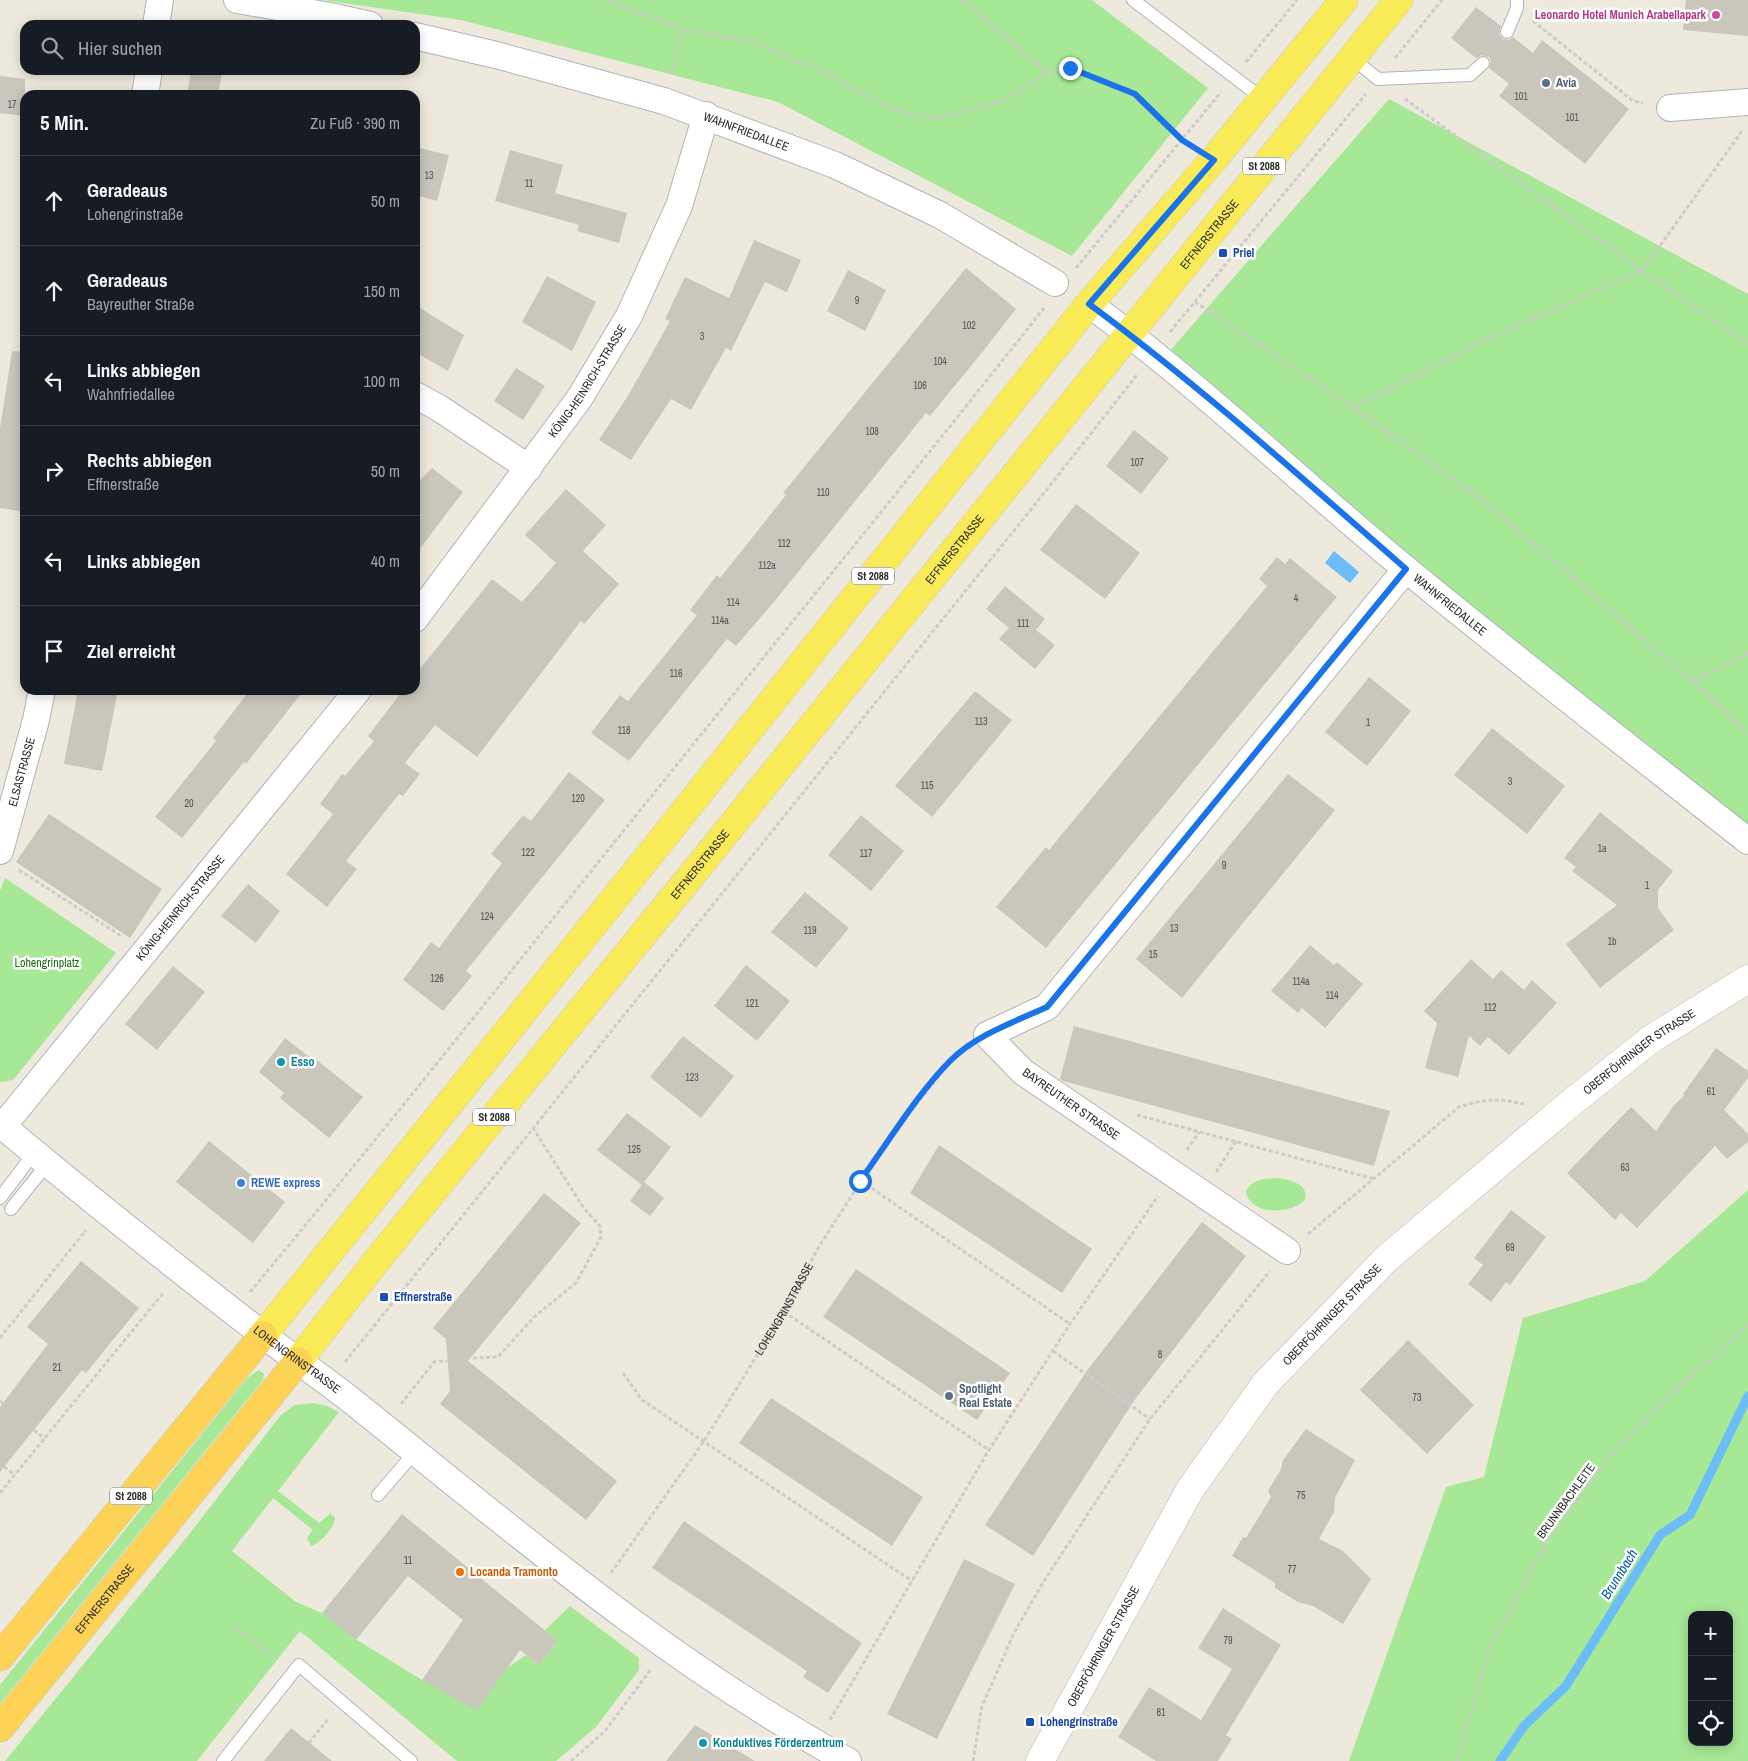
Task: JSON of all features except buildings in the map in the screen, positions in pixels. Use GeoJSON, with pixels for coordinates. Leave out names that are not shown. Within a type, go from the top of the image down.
{"type":"FeatureCollection","features":[{"type":"Feature","properties":{"kind":"highway","name":"St 2088"},"geometry":{"type":"LineString","coordinates":[[0,1657],[263,1335]]}},
{"type":"Feature","properties":{"kind":"highway","name":"EFFNERSTRASSE"},"geometry":{"type":"LineString","coordinates":[[0,1728],[298,1361]]}},
{"type":"Feature","properties":{"kind":"main road","name":"St 2088"},"geometry":{"type":"LineString","coordinates":[[263,1335],[656,848],[1089,304],[1214,160],[1344,0]]}},
{"type":"Feature","properties":{"kind":"main road","name":"EFFNERSTRASSE"},"geometry":{"type":"LineString","coordinates":[[298,1361],[388,1246],[691,876],[1399,0]]}},
{"type":"Feature","properties":{"kind":"main road","name":"OBERFÖHRINGER STRASSE"},"geometry":{"type":"LineString","coordinates":[[1040,1761],[1191,1488],[1266,1383],[1386,1259],[1555,1116],[1651,1039],[1748,979]]}},
{"type":"Feature","properties":{"kind":"street"},"geometry":{"type":"LineString","coordinates":[[157,20],[160,0]]}},
{"type":"Feature","properties":{"kind":"street"},"geometry":{"type":"LineString","coordinates":[[237,0],[348,20]]}},
{"type":"Feature","properties":{"kind":"street","name":"WAHNFRIEDALLEE"},"geometry":{"type":"LineString","coordinates":[[420,37],[496,55],[664,101],[706,115],[835,165],[931,211],[1059,286]]}},
{"type":"Feature","properties":{"kind":"street"},"geometry":{"type":"LineString","coordinates":[[146,90],[148,75]]}},
{"type":"Feature","properties":{"kind":"street"},"geometry":{"type":"LineString","coordinates":[[1670,108],[1748,102]]}},
{"type":"Feature","properties":{"kind":"street","name":"KÖNIG-HEINRICH-STRASSE"},"geometry":{"type":"LineString","coordinates":[[420,612],[579,399],[629,316],[679,206],[706,115]]}},
{"type":"Feature","properties":{"kind":"street","name":"WAHNFRIEDALLEE"},"geometry":{"type":"LineString","coordinates":[[1089,304],[1154,353],[1241,425],[1406,569],[1748,841]]}},
{"type":"Feature","properties":{"kind":"street"},"geometry":{"type":"LineString","coordinates":[[420,398],[439,408],[529,468]]}},
{"type":"Feature","properties":{"kind":"street"},"geometry":{"type":"LineString","coordinates":[[987,1035],[1047,1007],[1406,569]]}},
{"type":"Feature","properties":{"kind":"street","name":"ELSASTRASSE"},"geometry":{"type":"LineString","coordinates":[[8,860],[41,695]]}},
{"type":"Feature","properties":{"kind":"street","name":"KÖNIG-HEINRICH-STRASSE"},"geometry":{"type":"LineString","coordinates":[[1,1125],[354,695]]}},
{"type":"Feature","properties":{"kind":"street","name":"BAYREUTHER STRASSE"},"geometry":{"type":"LineString","coordinates":[[987,1035],[1023,1072],[1287,1251]]}},
{"type":"Feature","properties":{"kind":"street","name":"LOHENGRINSTRASSE"},"geometry":{"type":"LineString","coordinates":[[1,1125],[263,1335],[329,1382],[594,1596],[665,1647],[816,1743],[848,1761]]}},
{"type":"Feature","properties":{"kind":"lane"},"geometry":{"type":"LineString","coordinates":[[1133,0],[1263,99]]}},
{"type":"Feature","properties":{"kind":"lane"},"geometry":{"type":"LineString","coordinates":[[1507,32],[1517,4]]}},
{"type":"Feature","properties":{"kind":"lane"},"geometry":{"type":"LineString","coordinates":[[1352,58],[1378,79],[1470,75],[1482,63]]}},
{"type":"Feature","properties":{"kind":"lane"},"geometry":{"type":"LineString","coordinates":[[0,1198],[41,1157]]}},
{"type":"Feature","properties":{"kind":"lane"},"geometry":{"type":"LineString","coordinates":[[10,1209],[41,1157]]}},
{"type":"Feature","properties":{"kind":"lane"},"geometry":{"type":"LineString","coordinates":[[378,1495],[414,1452]]}},
{"type":"Feature","properties":{"kind":"lane"},"geometry":{"type":"LineString","coordinates":[[223,1761],[299,1665],[411,1761]]}},
{"type":"Feature","properties":{"kind":"path"},"geometry":{"type":"LineString","coordinates":[[606,0],[683,29],[753,42],[821,71],[895,110],[926,119],[956,114],[1007,99],[1048,72],[1070,68],[1135,94],[1182,140],[1214,160]]}},
{"type":"Feature","properties":{"kind":"path"},"geometry":{"type":"LineString","coordinates":[[962,0],[1048,72]]}},
{"type":"Feature","properties":{"kind":"path"},"geometry":{"type":"LineString","coordinates":[[234,1312],[890,504],[1059,286],[1297,0]]}},
{"type":"Feature","properties":{"kind":"path"},"geometry":{"type":"LineString","coordinates":[[329,1382],[1029,512],[1195,302],[1442,0]]}},
{"type":"Feature","properties":{"kind":"path"},"geometry":{"type":"LineString","coordinates":[[1517,4],[1632,101],[1670,108]]}},
{"type":"Feature","properties":{"kind":"path"},"geometry":{"type":"LineString","coordinates":[[664,101],[683,29]]}},
{"type":"Feature","properties":{"kind":"path"},"geometry":{"type":"LineString","coordinates":[[1378,79],[1642,271],[1748,344]]}},
{"type":"Feature","properties":{"kind":"path"},"geometry":{"type":"LineString","coordinates":[[1353,407],[1493,336],[1642,271],[1742,130]]}},
{"type":"Feature","properties":{"kind":"path"},"geometry":{"type":"LineString","coordinates":[[1195,302],[1353,407],[1484,501],[1692,681],[1748,733]]}},
{"type":"Feature","properties":{"kind":"path"},"geometry":{"type":"LineString","coordinates":[[1692,681],[1748,653]]}},
{"type":"Feature","properties":{"kind":"path"},"geometry":{"type":"LineString","coordinates":[[8,860],[144,951]]}},
{"type":"Feature","properties":{"kind":"path","name":"LOHENGRINSTRASSE"},"geometry":{"type":"LineString","coordinates":[[594,1596],[704,1441],[784,1312],[820,1245],[860,1181],[914,1107],[951,1061],[987,1035]]}},
{"type":"Feature","properties":{"kind":"path"},"geometry":{"type":"LineString","coordinates":[[973,1761],[982,1706],[1014,1633],[1044,1581],[1150,1419],[1287,1251],[1459,1107],[1483,1100],[1509,1101],[1536,1107],[1555,1116]]}},
{"type":"Feature","properties":{"kind":"path"},"geometry":{"type":"LineString","coordinates":[[1134,1114],[1375,1179]]}},
{"type":"Feature","properties":{"kind":"path"},"geometry":{"type":"LineString","coordinates":[[474,1358],[498,1357],[534,1317],[565,1294],[576,1283],[601,1237],[600,1226],[583,1207],[533,1128]]}},
{"type":"Feature","properties":{"kind":"path"},"geometry":{"type":"LineString","coordinates":[[1201,1194],[1236,1141]]}},
{"type":"Feature","properties":{"kind":"path"},"geometry":{"type":"LineString","coordinates":[[816,1743],[989,1450],[1070,1324],[1172,1174]]}},
{"type":"Feature","properties":{"kind":"path"},"geometry":{"type":"LineString","coordinates":[[860,1181],[1070,1324]]}},
{"type":"Feature","properties":{"kind":"path"},"geometry":{"type":"LineString","coordinates":[[0,1338],[104,1208]]}},
{"type":"Feature","properties":{"kind":"path"},"geometry":{"type":"LineString","coordinates":[[0,1493],[182,1270]]}},
{"type":"Feature","properties":{"kind":"path"},"geometry":{"type":"LineString","coordinates":[[784,1312],[989,1450]]}},
{"type":"Feature","properties":{"kind":"path","name":"BRUNNBACHLEITE"},"geometry":{"type":"LineString","coordinates":[[1457,1761],[1490,1647],[1549,1537],[1614,1451],[1673,1392],[1748,1326]]}},
{"type":"Feature","properties":{"kind":"path"},"geometry":{"type":"LineString","coordinates":[[1053,1350],[1150,1419]]}},
{"type":"Feature","properties":{"kind":"path"},"geometry":{"type":"LineString","coordinates":[[383,1427],[434,1362],[447,1361]]}},
{"type":"Feature","properties":{"kind":"path"},"geometry":{"type":"LineString","coordinates":[[623,1373],[642,1400],[912,1581]]}},
{"type":"Feature","properties":{"kind":"path"},"geometry":{"type":"LineString","coordinates":[[34,1430],[45,1439]]}},
{"type":"Feature","properties":{"kind":"path"},"geometry":{"type":"LineString","coordinates":[[4,1467],[15,1475]]}},
{"type":"Feature","properties":{"kind":"path"},"geometry":{"type":"LineString","coordinates":[[230,1624],[293,1673]]}},
{"type":"Feature","properties":{"kind":"path"},"geometry":{"type":"LineString","coordinates":[[571,1761],[605,1731],[665,1647]]}},
{"type":"Feature","properties":{"kind":"path"},"geometry":{"type":"LineString","coordinates":[[309,1743],[342,1702]]}},
{"type":"Feature","properties":{"kind":"green space"},"geometry":{"type":"Polygon","coordinates":[[[323,0],[1092,0],[1208,88],[1072,256],[778,102],[461,20],[323,0]]]}},
{"type":"Feature","properties":{"kind":"green space"},"geometry":{"type":"Polygon","coordinates":[[[1389,99],[1748,294],[1748,835],[1411,564],[1168,353],[1389,99]]]}},
{"type":"Feature","properties":{"kind":"green space","name":"Lohengrinplatz"},"geometry":{"type":"Polygon","coordinates":[[[5,878],[116,953],[13,1080],[0,1082],[0,891],[5,878]]]}},
{"type":"Feature","properties":{"kind":"green space"},"geometry":{"type":"Polygon","coordinates":[[[1279,1178],[1299,1184],[1305,1191],[1304,1201],[1290,1208],[1272,1210],[1263,1209],[1249,1200],[1246,1192],[1251,1184],[1260,1180],[1279,1178]]]}},
{"type":"Feature","properties":{"kind":"green space"},"geometry":{"type":"Polygon","coordinates":[[[1748,1190],[1748,1761],[1349,1761],[1446,1487],[1484,1477],[1523,1318],[1645,1281],[1748,1190]]]}},
{"type":"Feature","properties":{"kind":"green space"},"geometry":{"type":"Polygon","coordinates":[[[259,1370],[264,1374],[263,1380],[0,1704],[0,1685],[247,1378],[259,1370]]]}},
{"type":"Feature","properties":{"kind":"green space"},"geometry":{"type":"Polygon","coordinates":[[[313,1403],[327,1406],[339,1412],[278,1491],[319,1523],[330,1514],[335,1517],[333,1525],[323,1538],[311,1546],[307,1538],[313,1530],[273,1498],[232,1551],[296,1602],[322,1613],[357,1640],[422,1680],[508,1667],[526,1655],[539,1665],[558,1641],[545,1630],[570,1606],[639,1658],[639,1670],[596,1727],[556,1761],[457,1761],[300,1631],[197,1761],[5,1761],[187,1537],[281,1415],[295,1405],[313,1403]]]}},
{"type":"Feature","properties":{"kind":"water"},"geometry":{"type":"Polygon","coordinates":[[[1334,551],[1359,572],[1350,583],[1325,563],[1334,551]]]}},
{"type":"Feature","properties":{"kind":"waterway","name":"Brunnbach"},"geometry":{"type":"LineString","coordinates":[[1500,1761],[1524,1726],[1566,1686],[1660,1535],[1690,1515],[1748,1396]]}},
{"type":"Feature","properties":{"kind":"place","name":"Leonardo Hotel Munich Arabellapark"},"geometry":{"type":"Point","coordinates":[1716,15]}},
{"type":"Feature","properties":{"kind":"place","name":"Avia"},"geometry":{"type":"Point","coordinates":[1546,83]}},
{"type":"Feature","properties":{"kind":"place","name":"Priel"},"geometry":{"type":"Point","coordinates":[1223,253]}},
{"type":"Feature","properties":{"kind":"place","name":"Esso"},"geometry":{"type":"Point","coordinates":[281,1062]}},
{"type":"Feature","properties":{"kind":"place","name":"REWE express"},"geometry":{"type":"Point","coordinates":[241,1183]}},
{"type":"Feature","properties":{"kind":"place","name":"Effnerstraße"},"geometry":{"type":"Point","coordinates":[384,1297]}},
{"type":"Feature","properties":{"kind":"place","name":"Spotlight Real Estate"},"geometry":{"type":"Point","coordinates":[949,1396]}},
{"type":"Feature","properties":{"kind":"place","name":"Locanda Tramonto"},"geometry":{"type":"Point","coordinates":[460,1572]}},
{"type":"Feature","properties":{"kind":"place","name":"Lohengrinstraße"},"geometry":{"type":"Point","coordinates":[1030,1722]}},
{"type":"Feature","properties":{"kind":"place","name":"Konduktives Förderzentrum"},"geometry":{"type":"Point","coordinates":[703,1743]}},
{"type":"Feature","properties":{"kind":"route"},"geometry":{"type":"LineString","coordinates":[[860,1181],[914,1107],[951,1061],[987,1035],[1047,1007],[1406,569],[1241,425],[1154,353],[1089,304],[1214,160],[1182,140],[1135,94],[1070,68]]}}]}
